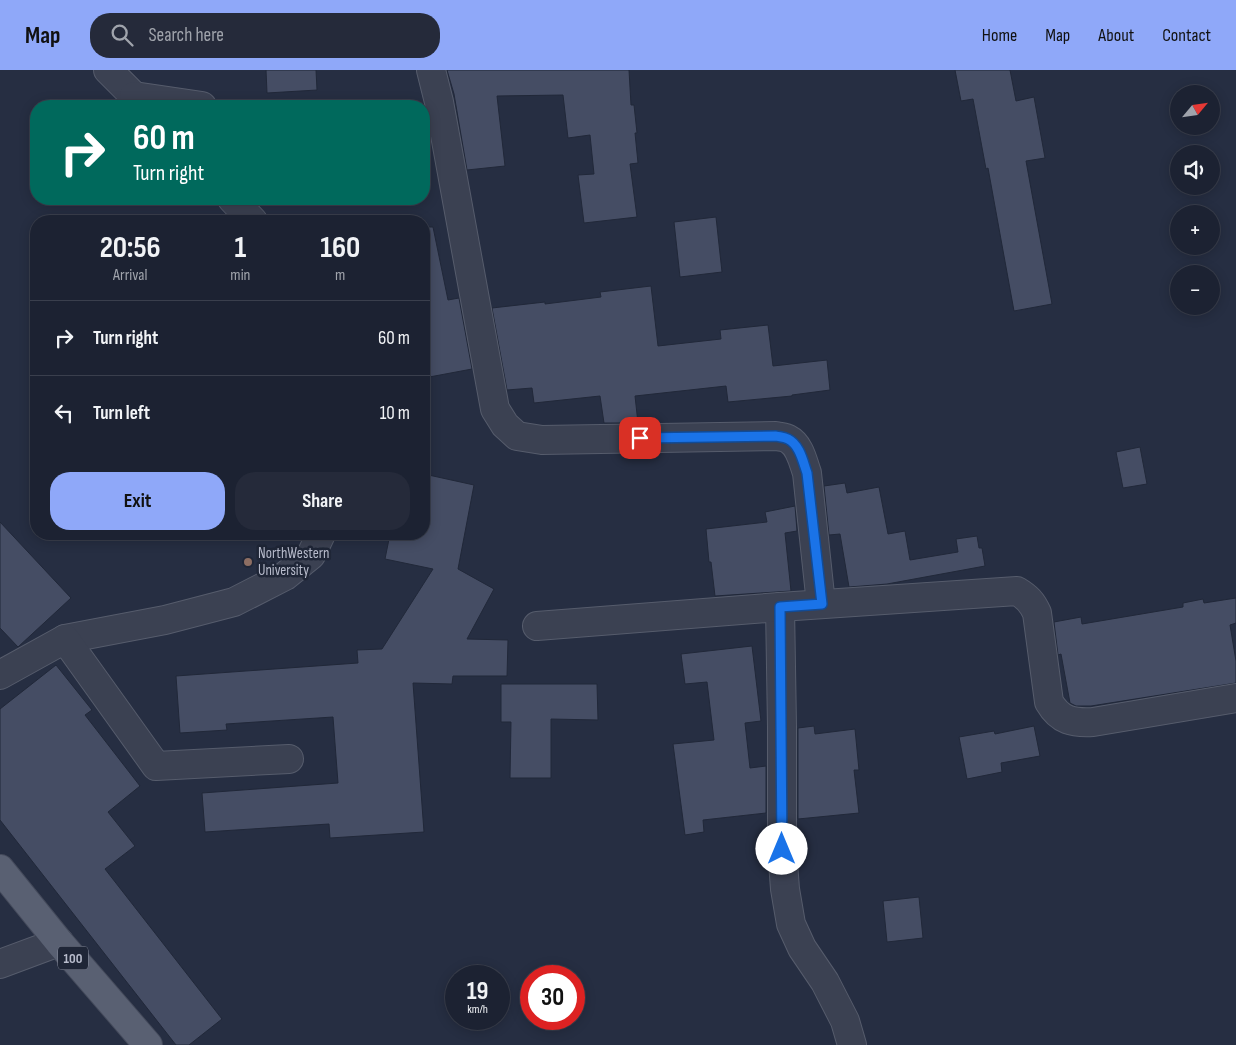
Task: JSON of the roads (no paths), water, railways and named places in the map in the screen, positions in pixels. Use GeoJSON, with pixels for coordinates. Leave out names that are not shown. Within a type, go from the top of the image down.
{"type":"FeatureCollection","features":[{"type":"Feature","properties":{"kind":"main road","name":"100"},"geometry":{"type":"LineString","coordinates":[[0,869],[59,942],[148,1045]]}},
{"type":"Feature","properties":{"kind":"street"},"geometry":{"type":"LineString","coordinates":[[108,70],[138,100]]}},
{"type":"Feature","properties":{"kind":"street"},"geometry":{"type":"LineString","coordinates":[[431,70],[439,102],[495,409],[505,425],[517,436],[542,440],[776,436],[789,439],[797,446],[807,473],[822,604]]}},
{"type":"Feature","properties":{"kind":"street"},"geometry":{"type":"LineString","coordinates":[[238,205],[247,215]]}},
{"type":"Feature","properties":{"kind":"street"},"geometry":{"type":"LineString","coordinates":[[0,676],[65,639],[165,620],[234,602],[285,576],[311,556],[318,540]]}},
{"type":"Feature","properties":{"kind":"street"},"geometry":{"type":"LineString","coordinates":[[537,626],[1017,591],[1032,602],[1037,613],[1049,702],[1054,711],[1064,719],[1079,723],[1093,722],[1236,698]]}},
{"type":"Feature","properties":{"kind":"street"},"geometry":{"type":"LineString","coordinates":[[780,607],[784,889],[792,924],[802,948],[824,982],[845,1021],[852,1045]]}},
{"type":"Feature","properties":{"kind":"street"},"geometry":{"type":"LineString","coordinates":[[65,639],[156,766],[289,759]]}},
{"type":"Feature","properties":{"kind":"street"},"geometry":{"type":"LineString","coordinates":[[0,964],[59,942]]}},
{"type":"Feature","properties":{"kind":"place","name":"NorthWestern University"},"geometry":{"type":"Point","coordinates":[248,562]}}]}
